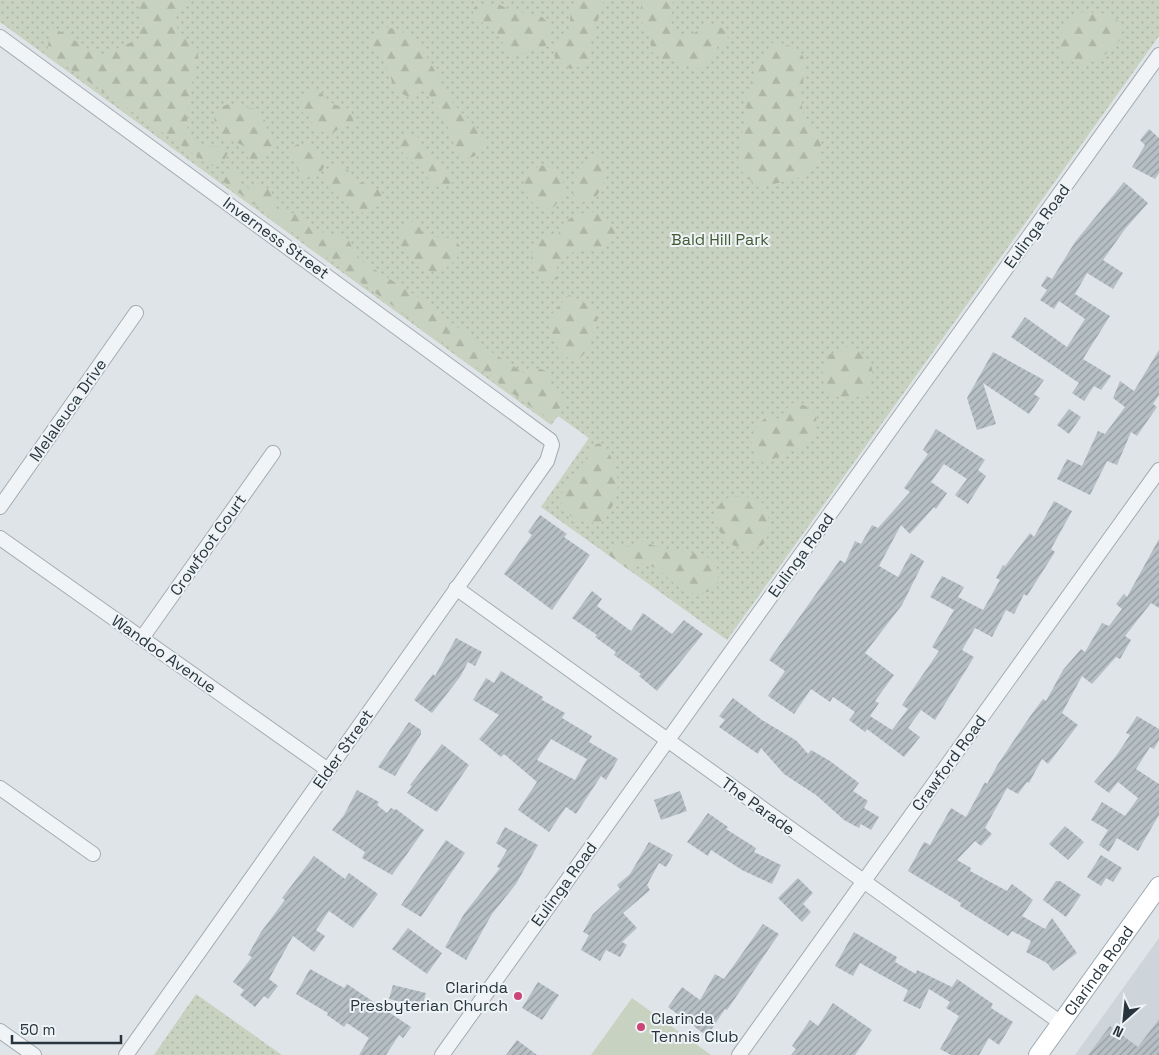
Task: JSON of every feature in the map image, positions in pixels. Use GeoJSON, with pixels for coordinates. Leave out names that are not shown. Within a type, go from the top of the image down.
{"type":"FeatureCollection","features":[{"type":"Feature","properties":{"kind":"main road","name":"Clarinda Road"},"geometry":{"type":"LineString","coordinates":[[1038,1055],[1159,886]]}},
{"type":"Feature","properties":{"kind":"street","name":"Inverness Street"},"geometry":{"type":"LineString","coordinates":[[0,37],[550,440]]}},
{"type":"Feature","properties":{"kind":"street","name":"Eulinga Road"},"geometry":{"type":"LineString","coordinates":[[442,1055],[1159,55]]}},
{"type":"Feature","properties":{"kind":"street","name":"Melaleuca Drive"},"geometry":{"type":"LineString","coordinates":[[0,507],[136,313]]}},
{"type":"Feature","properties":{"kind":"street","name":"Elder Street"},"geometry":{"type":"LineString","coordinates":[[126,1055],[547,461],[552,450],[550,440]]}},
{"type":"Feature","properties":{"kind":"street","name":"Crowfoot Court"},"geometry":{"type":"LineString","coordinates":[[142,638],[273,453]]}},
{"type":"Feature","properties":{"kind":"street","name":"Crawford Road"},"geometry":{"type":"LineString","coordinates":[[739,1055],[1159,470]]}},
{"type":"Feature","properties":{"kind":"street","name":"Wandoo Avenue"},"geometry":{"type":"LineString","coordinates":[[0,538],[328,770]]}},
{"type":"Feature","properties":{"kind":"street","name":"The Parade"},"geometry":{"type":"LineString","coordinates":[[456,588],[1061,1023]]}},
{"type":"Feature","properties":{"kind":"street"},"geometry":{"type":"LineString","coordinates":[[0,788],[93,854]]}},
{"type":"Feature","properties":{"kind":"street"},"geometry":{"type":"LineString","coordinates":[[0,1031],[34,1055]]}},
{"type":"Feature","properties":{"kind":"shaded area"},"geometry":{"type":"Polygon","coordinates":[[[1159,938],[1159,1055],[1075,1055],[1159,938]]]}},
{"type":"Feature","properties":{"kind":"green space","name":"Bald Hill Park"},"geometry":{"type":"Polygon","coordinates":[[[0,0],[1159,0],[1159,36],[727,640],[541,507],[589,438],[558,416],[551,425],[0,22],[0,0]]]}},
{"type":"Feature","properties":{"kind":"green space"},"geometry":{"type":"Polygon","coordinates":[[[140,0],[190,0],[174,14],[178,31],[199,50],[189,104],[188,129],[200,145],[220,147],[228,153],[224,160],[211,166],[47,53],[51,26],[100,56],[139,39],[140,0]]]}},
{"type":"Feature","properties":{"kind":"green space"},"geometry":{"type":"Polygon","coordinates":[[[575,0],[604,0],[590,45],[590,56],[582,66],[571,69],[555,59],[554,50],[558,40],[568,32],[575,0]]]}},
{"type":"Feature","properties":{"kind":"green space"},"geometry":{"type":"Polygon","coordinates":[[[642,0],[673,0],[671,30],[678,35],[693,35],[704,27],[714,25],[724,30],[729,42],[724,45],[718,45],[713,59],[697,69],[673,61],[667,62],[652,52],[648,30],[639,19],[642,0]]]}},
{"type":"Feature","properties":{"kind":"green space"},"geometry":{"type":"Polygon","coordinates":[[[479,3],[487,6],[498,4],[510,10],[542,17],[550,25],[547,44],[542,48],[522,54],[509,53],[503,49],[503,43],[497,33],[473,15],[473,9],[479,3]]]}},
{"type":"Feature","properties":{"kind":"green space"},"geometry":{"type":"Polygon","coordinates":[[[1083,12],[1115,14],[1123,36],[1112,49],[1101,57],[1090,63],[1079,64],[1062,56],[1060,41],[1066,25],[1070,20],[1083,12]]]}},
{"type":"Feature","properties":{"kind":"green space"},"geometry":{"type":"Polygon","coordinates":[[[383,27],[399,30],[416,43],[423,52],[456,107],[482,136],[484,143],[475,156],[466,159],[455,152],[452,135],[425,87],[413,99],[396,91],[384,61],[370,45],[374,34],[383,27]]]}},
{"type":"Feature","properties":{"kind":"green space"},"geometry":{"type":"Polygon","coordinates":[[[773,42],[788,45],[798,50],[803,57],[805,65],[802,110],[806,124],[817,129],[821,141],[821,155],[808,175],[759,188],[743,174],[738,154],[742,133],[747,122],[745,102],[756,66],[773,42]]]}},
{"type":"Feature","properties":{"kind":"green space"},"geometry":{"type":"Polygon","coordinates":[[[313,90],[320,92],[333,104],[351,110],[354,124],[342,127],[331,134],[316,130],[312,124],[313,118],[303,113],[299,107],[306,94],[313,90]]]}},
{"type":"Feature","properties":{"kind":"green space"},"geometry":{"type":"Polygon","coordinates":[[[228,104],[255,109],[267,123],[267,132],[271,134],[274,144],[259,161],[248,158],[242,145],[223,137],[215,122],[214,115],[216,110],[228,104]]]}},
{"type":"Feature","properties":{"kind":"green space"},"geometry":{"type":"Polygon","coordinates":[[[408,133],[416,135],[433,159],[452,176],[453,182],[436,187],[430,183],[423,167],[411,162],[396,145],[401,135],[408,133]]]}},
{"type":"Feature","properties":{"kind":"green space"},"geometry":{"type":"Polygon","coordinates":[[[298,144],[313,148],[323,155],[325,166],[315,178],[307,179],[298,173],[296,157],[291,153],[293,147],[298,144]]]}},
{"type":"Feature","properties":{"kind":"green space"},"geometry":{"type":"Polygon","coordinates":[[[596,155],[602,162],[604,170],[602,187],[592,200],[584,204],[575,204],[574,186],[586,156],[596,155]]]}},
{"type":"Feature","properties":{"kind":"green space"},"geometry":{"type":"Polygon","coordinates":[[[541,165],[557,171],[561,177],[564,193],[554,207],[542,210],[529,199],[524,188],[528,176],[541,165]]]}},
{"type":"Feature","properties":{"kind":"green space"},"geometry":{"type":"Polygon","coordinates":[[[337,166],[348,170],[357,182],[372,185],[382,192],[379,203],[374,209],[363,213],[330,189],[327,185],[326,176],[328,170],[337,166]]]}},
{"type":"Feature","properties":{"kind":"green space"},"geometry":{"type":"Polygon","coordinates":[[[231,170],[239,174],[240,184],[251,189],[258,183],[270,190],[276,200],[274,206],[304,218],[308,221],[310,228],[348,239],[358,259],[415,295],[481,345],[524,373],[527,370],[541,369],[554,375],[548,383],[560,390],[564,403],[549,420],[217,177],[231,170]]]}},
{"type":"Feature","properties":{"kind":"green space"},"geometry":{"type":"Polygon","coordinates":[[[592,212],[601,215],[612,226],[616,235],[610,244],[598,250],[587,249],[569,254],[559,262],[557,279],[547,281],[539,278],[532,266],[531,257],[542,235],[558,234],[575,215],[592,212]]]}},
{"type":"Feature","properties":{"kind":"green space"},"geometry":{"type":"Polygon","coordinates":[[[415,221],[422,224],[422,233],[427,236],[446,237],[455,241],[460,246],[458,256],[444,269],[435,273],[419,267],[412,255],[397,244],[404,225],[415,221]]]}},
{"type":"Feature","properties":{"kind":"green space"},"geometry":{"type":"Polygon","coordinates":[[[569,295],[589,305],[598,318],[588,350],[578,360],[565,357],[557,347],[550,332],[550,316],[569,295]]]}},
{"type":"Feature","properties":{"kind":"green space"},"geometry":{"type":"Polygon","coordinates":[[[850,346],[862,354],[871,365],[872,380],[865,392],[856,398],[830,395],[823,379],[824,366],[828,355],[850,346]]]}},
{"type":"Feature","properties":{"kind":"green space"},"geometry":{"type":"Polygon","coordinates":[[[792,403],[811,409],[815,415],[817,426],[814,434],[809,441],[791,452],[764,463],[756,459],[752,440],[758,425],[769,415],[778,419],[792,403]]]}},
{"type":"Feature","properties":{"kind":"green space"},"geometry":{"type":"Polygon","coordinates":[[[602,443],[614,463],[617,473],[617,493],[609,513],[602,523],[580,521],[571,516],[559,497],[596,444],[602,443]]]}},
{"type":"Feature","properties":{"kind":"green space"},"geometry":{"type":"Polygon","coordinates":[[[744,496],[765,504],[768,520],[768,534],[764,544],[751,550],[731,544],[724,537],[716,521],[716,512],[720,504],[730,497],[744,496]]]}},
{"type":"Feature","properties":{"kind":"green space"},"geometry":{"type":"Polygon","coordinates":[[[641,541],[666,549],[706,557],[717,567],[717,588],[704,593],[693,593],[676,585],[652,567],[641,563],[632,572],[606,553],[611,546],[626,547],[641,541]]]}},
{"type":"Feature","properties":{"kind":"green space"},"geometry":{"type":"Polygon","coordinates":[[[196,994],[282,1055],[154,1055],[196,994]]]}},
{"type":"Feature","properties":{"kind":"green space","name":"Clarinda Tennis Club"},"geometry":{"type":"Polygon","coordinates":[[[632,998],[711,1055],[591,1055],[632,998]]]}},
{"type":"Feature","properties":{"kind":"building"},"geometry":{"type":"Polygon","coordinates":[[[1149,129],[1159,138],[1159,173],[1155,179],[1132,167],[1145,145],[1140,140],[1149,129]]]}},
{"type":"Feature","properties":{"kind":"building"},"geometry":{"type":"Polygon","coordinates":[[[1124,182],[1148,203],[1125,229],[1103,260],[1123,273],[1113,289],[1087,273],[1075,294],[1110,316],[1083,359],[1111,376],[1101,390],[1094,386],[1084,401],[1072,393],[1079,383],[1011,337],[1025,317],[1067,347],[1085,319],[1059,301],[1054,309],[1040,300],[1047,290],[1041,286],[1047,276],[1052,279],[1075,242],[1124,182]]]}},
{"type":"Feature","properties":{"kind":"building"},"geometry":{"type":"Polygon","coordinates":[[[1159,350],[1159,395],[1153,404],[1157,407],[1137,436],[1131,432],[1117,465],[1107,461],[1090,495],[1057,479],[1067,459],[1082,466],[1098,431],[1105,434],[1125,407],[1113,398],[1120,381],[1134,391],[1159,350]]]}},
{"type":"Feature","properties":{"kind":"building"},"geometry":{"type":"Polygon","coordinates":[[[993,352],[1044,380],[1034,394],[1040,398],[1029,414],[983,383],[996,424],[977,430],[967,398],[993,352]]]}},
{"type":"Feature","properties":{"kind":"building"},"geometry":{"type":"Polygon","coordinates":[[[1069,409],[1081,417],[1069,434],[1057,425],[1069,409]]]}},
{"type":"Feature","properties":{"kind":"building"},"geometry":{"type":"Polygon","coordinates":[[[936,429],[985,460],[978,470],[986,476],[968,504],[955,495],[967,479],[944,464],[931,482],[947,493],[936,509],[934,507],[910,534],[901,525],[879,566],[898,577],[911,553],[924,561],[902,605],[865,653],[894,675],[875,701],[879,703],[870,716],[892,730],[908,709],[902,705],[939,651],[932,647],[954,610],[930,597],[942,576],[964,587],[958,597],[983,610],[1000,580],[996,578],[1003,565],[1005,566],[1030,533],[1034,537],[1054,501],[1072,511],[1051,549],[1055,552],[1027,596],[1024,594],[1014,614],[1006,610],[992,637],[975,628],[962,650],[974,657],[935,720],[921,710],[908,728],[920,737],[904,757],[867,729],[865,732],[849,720],[855,712],[833,697],[830,702],[811,689],[794,714],[768,696],[785,671],[769,660],[840,560],[845,563],[855,541],[861,544],[872,525],[878,528],[910,492],[904,488],[928,454],[923,450],[936,429]]]}},
{"type":"Feature","properties":{"kind":"building"},"geometry":{"type":"Polygon","coordinates":[[[540,515],[567,534],[564,537],[590,555],[552,610],[504,574],[532,535],[528,532],[540,515]]]}},
{"type":"Feature","properties":{"kind":"building"},"geometry":{"type":"Polygon","coordinates":[[[1159,539],[1159,608],[1151,603],[1125,636],[1131,640],[1120,659],[1116,657],[1092,684],[1082,676],[1062,713],[1078,725],[1048,764],[1042,759],[1029,783],[1027,782],[1018,794],[1007,788],[985,828],[992,834],[981,846],[975,841],[957,860],[971,868],[970,871],[1007,891],[1012,884],[1033,900],[1022,916],[1045,929],[1052,918],[1077,953],[1053,971],[1047,963],[1026,952],[1031,941],[1012,931],[1008,936],[960,906],[961,903],[908,871],[924,842],[930,845],[951,808],[966,817],[985,782],[987,784],[998,764],[1043,699],[1046,701],[1063,670],[1081,649],[1085,652],[1102,623],[1109,626],[1122,609],[1116,604],[1124,594],[1127,597],[1159,539]]]}},
{"type":"Feature","properties":{"kind":"building"},"geometry":{"type":"Polygon","coordinates":[[[592,591],[602,599],[597,606],[631,631],[643,613],[672,634],[684,620],[703,634],[657,691],[639,676],[641,674],[614,655],[616,652],[595,637],[597,635],[572,618],[592,591]]]}},
{"type":"Feature","properties":{"kind":"building"},"geometry":{"type":"Polygon","coordinates":[[[456,638],[482,652],[475,666],[468,662],[460,677],[432,713],[414,700],[433,674],[435,676],[456,638]]]}},
{"type":"Feature","properties":{"kind":"building"},"geometry":{"type":"Polygon","coordinates":[[[501,671],[543,697],[542,700],[565,713],[562,718],[592,736],[589,742],[618,759],[606,780],[601,776],[576,814],[566,807],[549,832],[518,810],[537,782],[504,754],[501,757],[479,739],[499,715],[473,700],[486,678],[494,683],[501,671]],[[551,739],[537,760],[575,780],[587,759],[551,739]]]}},
{"type":"Feature","properties":{"kind":"building"},"geometry":{"type":"Polygon","coordinates":[[[733,698],[762,720],[797,741],[808,754],[811,750],[830,761],[859,783],[853,791],[868,801],[864,808],[879,817],[871,830],[861,824],[859,828],[844,820],[816,795],[784,774],[761,748],[758,754],[719,727],[725,720],[719,716],[733,698]]]}},
{"type":"Feature","properties":{"kind":"building"},"geometry":{"type":"Polygon","coordinates":[[[1137,716],[1159,729],[1159,740],[1154,749],[1150,747],[1136,769],[1159,784],[1159,815],[1138,851],[1117,838],[1109,852],[1099,845],[1108,830],[1091,820],[1102,802],[1125,816],[1138,798],[1118,782],[1109,793],[1094,782],[1116,756],[1130,735],[1126,733],[1137,716]]]}},
{"type":"Feature","properties":{"kind":"building"},"geometry":{"type":"Polygon","coordinates":[[[409,722],[421,730],[421,734],[395,776],[378,767],[409,722]]]}},
{"type":"Feature","properties":{"kind":"building"},"geometry":{"type":"Polygon","coordinates":[[[442,744],[469,765],[437,812],[407,793],[412,786],[410,785],[442,744]]]}},
{"type":"Feature","properties":{"kind":"building"},"geometry":{"type":"Polygon","coordinates":[[[357,790],[379,802],[377,805],[387,813],[391,808],[396,809],[424,830],[392,875],[362,858],[365,852],[332,830],[344,815],[357,790]]]}},
{"type":"Feature","properties":{"kind":"building"},"geometry":{"type":"Polygon","coordinates":[[[680,791],[687,811],[661,820],[654,800],[680,791]]]}},
{"type":"Feature","properties":{"kind":"building"},"geometry":{"type":"Polygon","coordinates":[[[708,813],[728,827],[726,829],[756,848],[754,852],[781,865],[772,884],[742,870],[711,850],[708,856],[687,842],[708,813]]]}},
{"type":"Feature","properties":{"kind":"building"},"geometry":{"type":"Polygon","coordinates":[[[1065,826],[1084,842],[1068,860],[1049,844],[1065,826]]]}},
{"type":"Feature","properties":{"kind":"building"},"geometry":{"type":"Polygon","coordinates":[[[505,827],[538,845],[516,884],[492,914],[466,960],[445,947],[464,914],[500,868],[497,867],[507,850],[496,843],[505,827]]]}},
{"type":"Feature","properties":{"kind":"building"},"geometry":{"type":"Polygon","coordinates":[[[446,840],[465,853],[421,917],[401,905],[446,840]]]}},
{"type":"Feature","properties":{"kind":"building"},"geometry":{"type":"Polygon","coordinates":[[[649,842],[673,855],[666,867],[659,863],[647,885],[650,890],[623,913],[637,928],[622,942],[627,945],[620,957],[606,950],[600,961],[581,950],[589,935],[583,932],[593,914],[620,889],[617,885],[630,874],[649,842]]]}},
{"type":"Feature","properties":{"kind":"building"},"geometry":{"type":"Polygon","coordinates":[[[1101,855],[1122,868],[1113,882],[1106,878],[1101,886],[1087,877],[1101,855]]]}},
{"type":"Feature","properties":{"kind":"building"},"geometry":{"type":"Polygon","coordinates":[[[314,856],[345,879],[349,873],[378,894],[353,928],[329,911],[316,930],[325,936],[314,952],[293,936],[269,979],[278,986],[268,999],[264,996],[255,1007],[240,995],[244,990],[233,982],[252,957],[248,955],[261,932],[285,900],[282,898],[314,856]]]}},
{"type":"Feature","properties":{"kind":"building"},"geometry":{"type":"Polygon","coordinates":[[[798,878],[813,893],[803,904],[811,912],[802,922],[778,898],[798,878]]]}},
{"type":"Feature","properties":{"kind":"building"},"geometry":{"type":"Polygon","coordinates":[[[1056,881],[1060,881],[1081,895],[1066,917],[1043,900],[1056,881]]]}},
{"type":"Feature","properties":{"kind":"building"},"geometry":{"type":"Polygon","coordinates":[[[763,924],[779,934],[707,1036],[668,1007],[682,987],[700,1000],[715,974],[724,979],[763,924]]]}},
{"type":"Feature","properties":{"kind":"building"},"geometry":{"type":"Polygon","coordinates":[[[408,928],[442,953],[427,974],[392,949],[408,928]]]}},
{"type":"Feature","properties":{"kind":"building"},"geometry":{"type":"Polygon","coordinates":[[[854,932],[897,957],[895,962],[916,974],[917,970],[952,987],[957,979],[993,1004],[991,1008],[1013,1022],[999,1045],[989,1038],[979,1055],[951,1055],[940,1049],[959,1016],[946,1008],[950,1002],[929,989],[920,1009],[903,1001],[908,990],[860,963],[853,976],[835,966],[854,932]]]}},
{"type":"Feature","properties":{"kind":"building"},"geometry":{"type":"Polygon","coordinates":[[[310,969],[344,988],[347,984],[411,1027],[403,1038],[399,1035],[386,1055],[359,1055],[369,1038],[347,1023],[344,1027],[327,1015],[328,1013],[296,994],[310,969]]]}},
{"type":"Feature","properties":{"kind":"building"},"geometry":{"type":"Polygon","coordinates":[[[538,982],[559,995],[542,1020],[522,1008],[538,982]]]}},
{"type":"Feature","properties":{"kind":"building"},"geometry":{"type":"Polygon","coordinates":[[[393,985],[426,993],[422,1007],[389,999],[393,985]]]}},
{"type":"Feature","properties":{"kind":"building"},"geometry":{"type":"Polygon","coordinates":[[[833,1003],[872,1030],[855,1055],[791,1055],[796,1049],[792,1046],[810,1020],[818,1026],[833,1003]]]}},
{"type":"Feature","properties":{"kind":"building"},"geometry":{"type":"Polygon","coordinates":[[[1159,1019],[1159,1055],[1088,1055],[1110,1026],[1138,1047],[1159,1019]]]}},
{"type":"Feature","properties":{"kind":"building"},"geometry":{"type":"Polygon","coordinates":[[[517,1040],[537,1055],[506,1055],[517,1040]]]}},
{"type":"Feature","properties":{"kind":"place","name":"Clarinda Presbyterian Church"},"geometry":{"type":"Point","coordinates":[518,996]}},
{"type":"Feature","properties":{"kind":"place","name":"Clarinda Tennis Club"},"geometry":{"type":"Point","coordinates":[641,1027]}}]}
